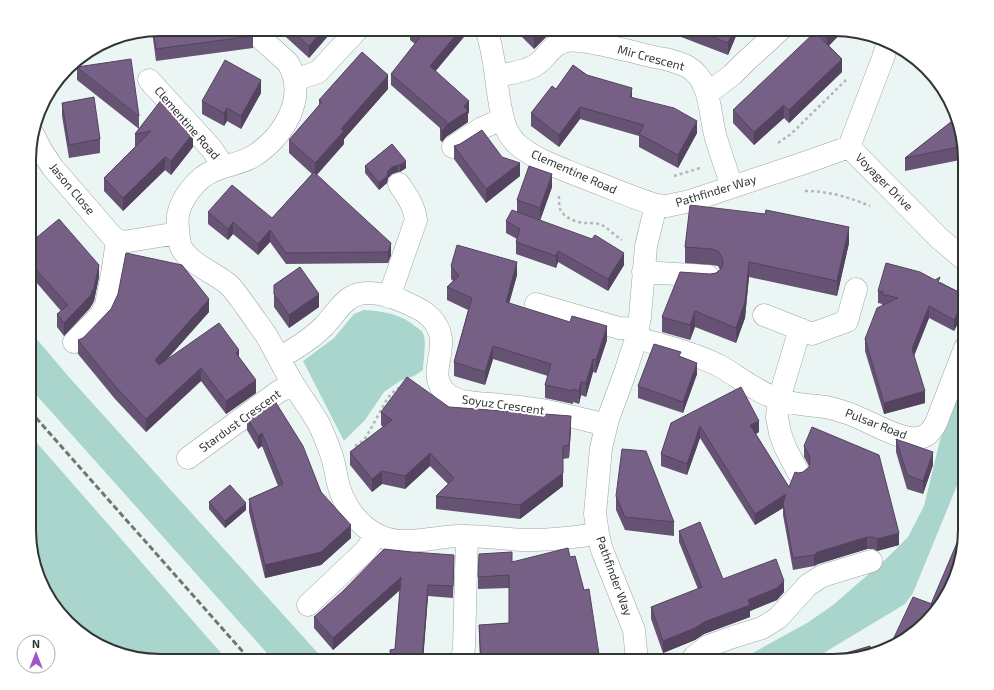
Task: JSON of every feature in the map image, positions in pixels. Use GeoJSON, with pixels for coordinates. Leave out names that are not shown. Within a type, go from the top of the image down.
{"type":"FeatureCollection","features":[{"type":"Feature","properties":{"kind":"street","name":"Clementine Road"},"geometry":{"type":"LineString","coordinates":[[178,234],[178,214],[186,196],[203,176],[214,170],[240,163],[252,157],[277,136],[292,111],[296,89],[292,70],[288,63],[259,36]]}},
{"type":"Feature","properties":{"kind":"street"},"geometry":{"type":"LineString","coordinates":[[295,80],[318,72],[351,36]]}},
{"type":"Feature","properties":{"kind":"street","name":"Clementine Road"},"geometry":{"type":"LineString","coordinates":[[488,36],[503,119],[517,144],[547,162],[627,195],[656,205]]}},
{"type":"Feature","properties":{"kind":"street"},"geometry":{"type":"LineString","coordinates":[[707,94],[733,74],[773,36]]}},
{"type":"Feature","properties":{"kind":"street","name":"Mir Crescent"},"geometry":{"type":"LineString","coordinates":[[496,76],[530,68],[539,62],[554,46],[568,40],[576,40],[634,52],[684,65],[695,73],[701,80],[707,94],[716,138],[732,187]]}},
{"type":"Feature","properties":{"kind":"street","name":"Voyager Drive"},"geometry":{"type":"LineString","coordinates":[[886,48],[849,147],[940,239],[958,254]]}},
{"type":"Feature","properties":{"kind":"street","name":"Clementine Road"},"geometry":{"type":"LineString","coordinates":[[149,80],[211,148],[224,167]]}},
{"type":"Feature","properties":{"kind":"street"},"geometry":{"type":"LineString","coordinates":[[453,147],[482,128],[503,119]]}},
{"type":"Feature","properties":{"kind":"street","name":"Jason Close"},"geometry":{"type":"LineString","coordinates":[[37,142],[53,168],[117,240]]}},
{"type":"Feature","properties":{"kind":"street","name":"Pathfinder Way"},"geometry":{"type":"LineString","coordinates":[[636,654],[634,630],[602,550],[595,514],[600,448],[606,425],[633,349],[637,333],[640,317],[646,246],[656,205],[667,206],[676,204],[732,187],[849,147]]}},
{"type":"Feature","properties":{"kind":"street"},"geometry":{"type":"LineString","coordinates":[[389,297],[416,220],[413,205],[399,184]]}},
{"type":"Feature","properties":{"kind":"street"},"geometry":{"type":"LineString","coordinates":[[74,342],[100,316],[106,306],[117,240],[123,242],[178,234]]}},
{"type":"Feature","properties":{"kind":"street","name":"Stardust Crescent"},"geometry":{"type":"LineString","coordinates":[[178,234],[181,247],[186,255],[230,286],[266,334],[293,384],[326,438],[342,495],[349,509],[360,522],[371,531],[396,541],[457,536],[542,540],[598,534]]}},
{"type":"Feature","properties":{"kind":"street"},"geometry":{"type":"LineString","coordinates":[[643,272],[712,276]]}},
{"type":"Feature","properties":{"kind":"street"},"geometry":{"type":"LineString","coordinates":[[764,315],[812,334],[846,321],[856,289]]}},
{"type":"Feature","properties":{"kind":"street","name":"Soyuz Crescent"},"geometry":{"type":"LineString","coordinates":[[279,358],[314,336],[346,300],[356,294],[375,293],[414,306],[427,314],[434,321],[441,338],[441,347],[437,367],[440,385],[451,397],[473,402],[547,411],[606,425]]}},
{"type":"Feature","properties":{"kind":"street"},"geometry":{"type":"LineString","coordinates":[[536,304],[637,333]]}},
{"type":"Feature","properties":{"kind":"street"},"geometry":{"type":"LineString","coordinates":[[798,472],[785,447],[780,433],[777,417],[779,399],[800,329]]}},
{"type":"Feature","properties":{"kind":"street","name":"Pulsar Road"},"geometry":{"type":"LineString","coordinates":[[637,333],[717,364],[756,390],[779,399],[788,402],[827,407],[863,419],[891,433],[911,438],[922,437],[931,432],[936,423],[958,366]]}},
{"type":"Feature","properties":{"kind":"street","name":"Stardust Crescent"},"geometry":{"type":"LineString","coordinates":[[188,458],[278,392],[293,384]]}},
{"type":"Feature","properties":{"kind":"street"},"geometry":{"type":"LineString","coordinates":[[308,605],[366,550],[376,534]]}},
{"type":"Feature","properties":{"kind":"street"},"geometry":{"type":"LineString","coordinates":[[463,654],[467,536]]}},
{"type":"Feature","properties":{"kind":"street"},"geometry":{"type":"LineString","coordinates":[[698,654],[708,646],[762,628],[778,618],[808,585],[822,576],[871,561]]}},
{"type":"Feature","properties":{"kind":"path"},"geometry":{"type":"LineString","coordinates":[[563,169],[559,181],[560,207],[562,213],[568,218],[576,221],[602,225],[615,236],[624,241]]}},
{"type":"Feature","properties":{"kind":"path"},"geometry":{"type":"LineString","coordinates":[[333,459],[364,440],[387,398],[394,391],[415,381],[438,376]]}},
{"type":"Feature","properties":{"kind":"green space"},"geometry":{"type":"Polygon","coordinates":[[[364,310],[385,312],[398,316],[422,331],[425,341],[423,370],[414,376],[400,381],[384,392],[365,420],[344,441],[303,361],[334,338],[354,314],[364,310]]]}},
{"type":"Feature","properties":{"kind":"green space"},"geometry":{"type":"Polygon","coordinates":[[[36,338],[68,376],[319,654],[268,654],[36,395],[36,338]]]}},
{"type":"Feature","properties":{"kind":"green space"},"geometry":{"type":"Polygon","coordinates":[[[958,392],[958,483],[913,593],[905,604],[823,654],[751,654],[807,623],[833,605],[886,559],[908,537],[924,506],[940,440],[958,392]]]}},
{"type":"Feature","properties":{"kind":"green space"},"geometry":{"type":"Polygon","coordinates":[[[36,442],[222,654],[152,654],[135,652],[105,641],[91,633],[67,612],[49,585],[38,555],[36,538],[36,442]]]}},
{"type":"Feature","properties":{"kind":"building"},"geometry":{"type":"Polygon","coordinates":[[[154,36],[253,36],[156,49],[154,36]]]}},
{"type":"Feature","properties":{"kind":"building"},"geometry":{"type":"Polygon","coordinates":[[[298,36],[318,36],[309,46],[298,36]]]}},
{"type":"Feature","properties":{"kind":"building"},"geometry":{"type":"Polygon","coordinates":[[[419,36],[455,36],[430,66],[469,101],[464,106],[468,111],[446,125],[442,131],[440,128],[447,122],[391,74],[420,37],[419,36]]]}},
{"type":"Feature","properties":{"kind":"building"},"geometry":{"type":"Polygon","coordinates":[[[711,36],[731,36],[728,43],[711,36]]]}},
{"type":"Feature","properties":{"kind":"building"},"geometry":{"type":"Polygon","coordinates":[[[811,36],[819,36],[842,59],[789,110],[784,105],[754,132],[733,110],[811,36]]]}},
{"type":"Feature","properties":{"kind":"building"},"geometry":{"type":"Polygon","coordinates":[[[362,52],[388,75],[341,129],[344,131],[315,163],[289,140],[322,102],[319,100],[362,52]]]}},
{"type":"Feature","properties":{"kind":"building"},"geometry":{"type":"Polygon","coordinates":[[[131,59],[139,116],[78,67],[131,59]]]}},
{"type":"Feature","properties":{"kind":"building"},"geometry":{"type":"Polygon","coordinates":[[[225,60],[261,80],[241,116],[227,108],[224,113],[202,101],[225,60]]]}},
{"type":"Feature","properties":{"kind":"building"},"geometry":{"type":"Polygon","coordinates":[[[573,65],[587,75],[632,88],[630,97],[674,108],[697,121],[678,155],[639,134],[644,125],[580,107],[559,135],[531,113],[552,86],[556,89],[573,65]]]}},
{"type":"Feature","properties":{"kind":"building"},"geometry":{"type":"Polygon","coordinates":[[[94,97],[100,139],[69,145],[62,103],[94,97]]]}},
{"type":"Feature","properties":{"kind":"building"},"geometry":{"type":"Polygon","coordinates":[[[162,99],[193,133],[171,161],[165,157],[123,198],[104,178],[151,131],[135,134],[162,99]]]}},
{"type":"Feature","properties":{"kind":"building"},"geometry":{"type":"Polygon","coordinates":[[[952,121],[956,135],[957,147],[905,158],[952,121]]]}},
{"type":"Feature","properties":{"kind":"building"},"geometry":{"type":"Polygon","coordinates":[[[482,130],[502,157],[520,163],[486,189],[454,146],[460,144],[482,130]]]}},
{"type":"Feature","properties":{"kind":"building"},"geometry":{"type":"Polygon","coordinates":[[[392,144],[406,161],[400,165],[392,167],[388,171],[387,176],[379,183],[365,166],[392,144]]]}},
{"type":"Feature","properties":{"kind":"building"},"geometry":{"type":"Polygon","coordinates":[[[529,166],[552,174],[540,208],[517,200],[529,166]]]}},
{"type":"Feature","properties":{"kind":"building"},"geometry":{"type":"Polygon","coordinates":[[[314,172],[391,243],[388,252],[286,253],[270,230],[258,244],[233,222],[228,229],[208,212],[232,185],[272,218],[314,172]]]}},
{"type":"Feature","properties":{"kind":"building"},"geometry":{"type":"Polygon","coordinates":[[[690,205],[765,214],[766,210],[849,227],[837,281],[749,262],[745,302],[736,328],[695,311],[690,325],[662,317],[680,272],[716,273],[721,269],[723,263],[722,257],[718,251],[712,249],[685,247],[690,205]]]}},
{"type":"Feature","properties":{"kind":"building"},"geometry":{"type":"Polygon","coordinates":[[[512,210],[592,239],[595,235],[624,253],[608,279],[558,251],[556,256],[516,242],[520,229],[506,221],[512,210]]]}},
{"type":"Feature","properties":{"kind":"building"},"geometry":{"type":"Polygon","coordinates":[[[59,219],[99,265],[94,288],[90,296],[64,323],[57,314],[68,305],[36,270],[36,238],[59,219]]]}},
{"type":"Feature","properties":{"kind":"building"},"geometry":{"type":"Polygon","coordinates":[[[457,245],[517,262],[506,302],[570,322],[572,316],[607,326],[596,360],[593,359],[586,383],[581,382],[579,391],[545,385],[551,364],[493,346],[485,372],[454,362],[472,298],[447,287],[459,276],[451,266],[457,245]]]}},
{"type":"Feature","properties":{"kind":"building"},"geometry":{"type":"Polygon","coordinates":[[[126,253],[182,265],[209,299],[155,360],[159,365],[219,323],[239,350],[236,353],[256,380],[226,401],[201,368],[146,419],[115,386],[78,340],[83,338],[111,309],[118,294],[126,253]]]}},
{"type":"Feature","properties":{"kind":"building"},"geometry":{"type":"Polygon","coordinates":[[[886,263],[920,272],[935,280],[940,277],[938,282],[958,292],[958,312],[954,320],[929,306],[912,349],[925,391],[884,403],[865,339],[877,308],[898,298],[882,294],[883,292],[878,291],[886,263]]]}},
{"type":"Feature","properties":{"kind":"building"},"geometry":{"type":"Polygon","coordinates":[[[300,267],[319,294],[289,315],[274,294],[274,285],[300,267]]]}},
{"type":"Feature","properties":{"kind":"building"},"geometry":{"type":"Polygon","coordinates":[[[654,344],[681,352],[679,356],[697,363],[683,402],[638,386],[654,344]]]}},
{"type":"Feature","properties":{"kind":"building"},"geometry":{"type":"Polygon","coordinates":[[[407,377],[449,407],[571,416],[569,445],[563,446],[563,473],[520,505],[436,496],[454,478],[430,453],[405,476],[382,471],[372,479],[350,452],[392,420],[381,412],[407,377]]]}},
{"type":"Feature","properties":{"kind":"building"},"geometry":{"type":"Polygon","coordinates":[[[741,387],[759,421],[750,425],[789,487],[795,472],[803,472],[809,467],[809,455],[804,446],[812,427],[879,455],[899,533],[877,539],[867,537],[818,552],[814,555],[793,558],[783,503],[786,494],[755,514],[700,426],[687,464],[661,454],[671,423],[741,387]]]}},
{"type":"Feature","properties":{"kind":"building"},"geometry":{"type":"Polygon","coordinates":[[[273,398],[303,446],[321,492],[351,525],[321,552],[265,565],[249,499],[283,484],[262,433],[258,436],[247,418],[273,398]]]}},
{"type":"Feature","properties":{"kind":"building"},"geometry":{"type":"Polygon","coordinates":[[[896,439],[933,452],[923,481],[907,475],[896,439]]]}},
{"type":"Feature","properties":{"kind":"building"},"geometry":{"type":"Polygon","coordinates":[[[622,449],[646,451],[674,522],[625,517],[616,496],[622,449]]]}},
{"type":"Feature","properties":{"kind":"building"},"geometry":{"type":"Polygon","coordinates":[[[230,485],[246,503],[225,521],[209,502],[230,485]]]}},
{"type":"Feature","properties":{"kind":"building"},"geometry":{"type":"Polygon","coordinates":[[[700,522],[723,579],[776,559],[784,581],[777,588],[748,600],[750,605],[704,622],[695,628],[663,641],[651,607],[702,587],[679,531],[700,522]]]}},
{"type":"Feature","properties":{"kind":"building"},"geometry":{"type":"Polygon","coordinates":[[[958,541],[956,555],[951,570],[937,599],[916,623],[894,638],[913,597],[931,604],[958,541]]]}},
{"type":"Feature","properties":{"kind":"building"},"geometry":{"type":"Polygon","coordinates":[[[568,548],[570,557],[575,556],[584,590],[589,589],[599,654],[481,654],[479,625],[509,623],[509,575],[478,577],[479,554],[512,552],[512,562],[568,548]]]}},
{"type":"Feature","properties":{"kind":"building"},"geometry":{"type":"Polygon","coordinates":[[[384,549],[454,555],[453,586],[428,585],[423,654],[390,654],[390,650],[395,649],[401,577],[333,638],[314,617],[343,591],[384,549]]]}},
{"type":"Feature","properties":{"kind":"building"},"geometry":{"type":"Polygon","coordinates":[[[870,646],[871,648],[859,652],[843,654],[870,646]]]}},
{"type":"Feature","properties":{"kind":"railway"},"geometry":{"type":"LineString","coordinates":[[36,418],[245,654]]}}]}
